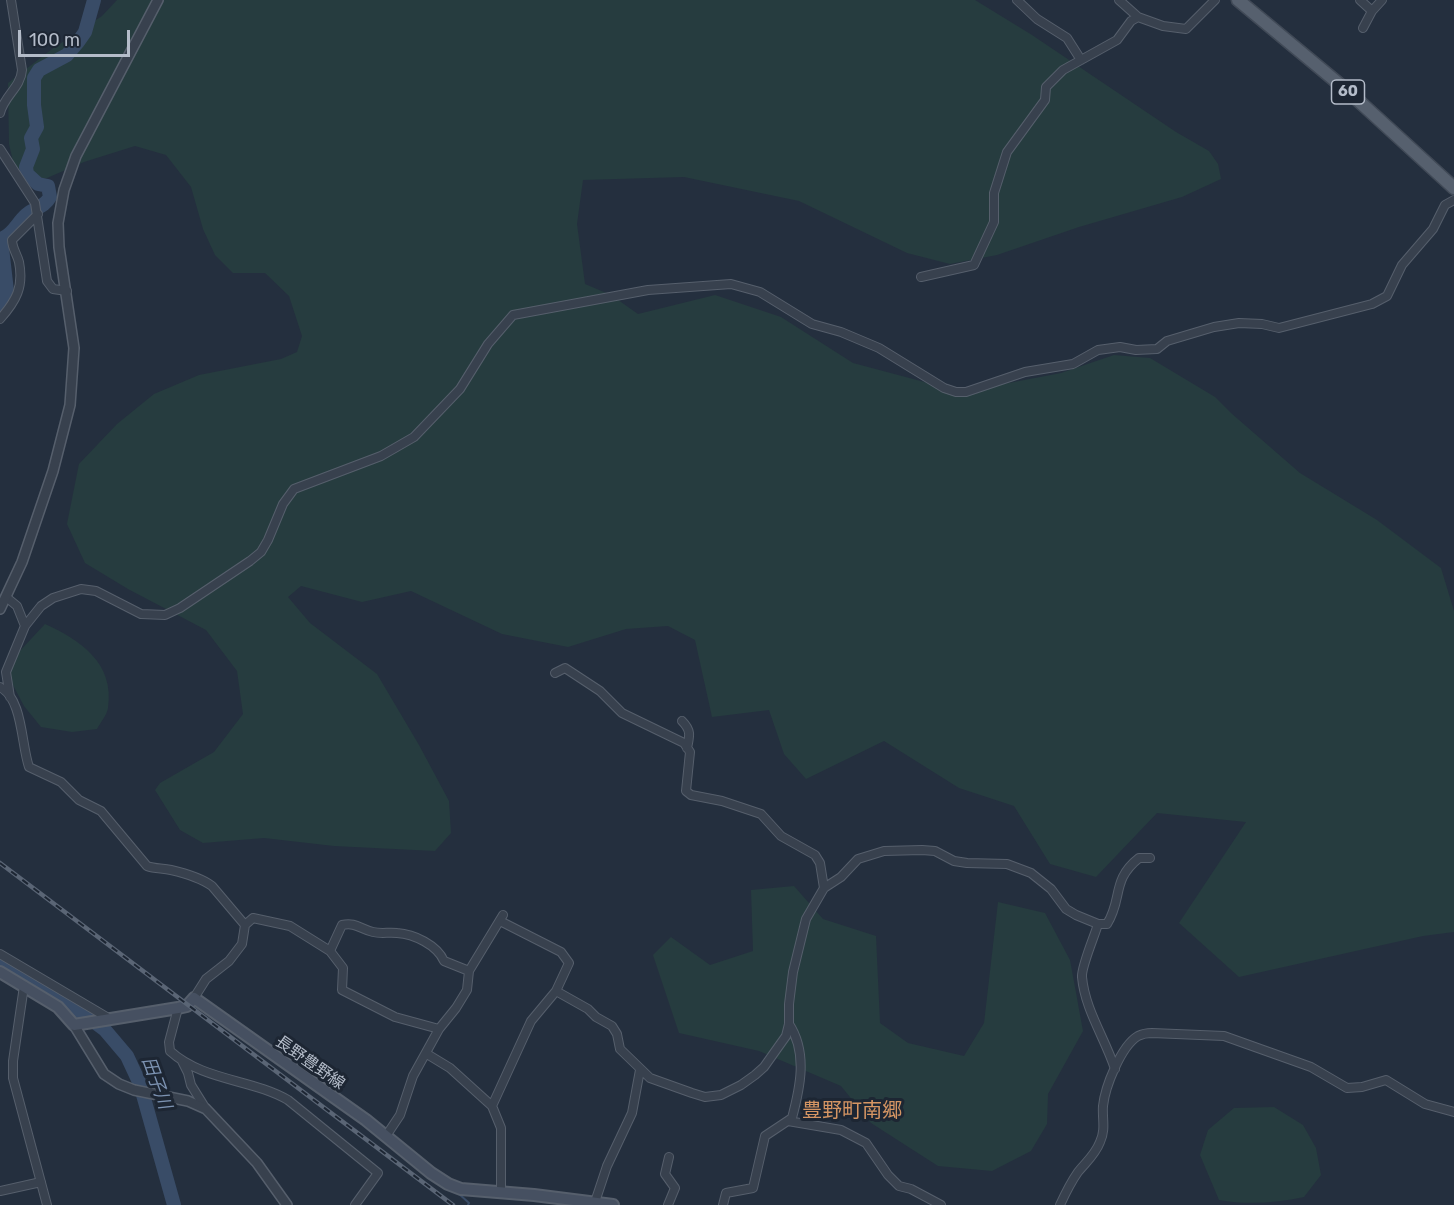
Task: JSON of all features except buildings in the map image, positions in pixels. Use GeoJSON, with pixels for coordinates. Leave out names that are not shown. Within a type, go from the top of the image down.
{"type":"FeatureCollection","features":[{"type":"Feature","properties":{"kind":"main road","name":"60"},"geometry":{"type":"LineString","coordinates":[[1238,0],[1350,93],[1454,188]]}},
{"type":"Feature","properties":{"kind":"main road"},"geometry":{"type":"LineString","coordinates":[[0,972],[58,1007],[74,1025],[187,1006],[195,998]]}},
{"type":"Feature","properties":{"kind":"main road","name":"長野豊野線"},"geometry":{"type":"LineString","coordinates":[[195,998],[386,1136],[448,1184],[461,1189],[613,1205]]}},
{"type":"Feature","properties":{"kind":"street"},"geometry":{"type":"LineString","coordinates":[[0,112],[3,103],[20,81],[22,70],[11,0]]}},
{"type":"Feature","properties":{"kind":"street"},"geometry":{"type":"LineString","coordinates":[[0,609],[22,562],[52,471],[70,405],[74,348],[59,247],[58,222],[64,190],[76,156],[158,0]]}},
{"type":"Feature","properties":{"kind":"street"},"geometry":{"type":"LineString","coordinates":[[1017,0],[1037,19],[1067,38],[1080,60]]}},
{"type":"Feature","properties":{"kind":"street"},"geometry":{"type":"LineString","coordinates":[[1119,0],[1138,17],[1163,26],[1186,29],[1215,0]]}},
{"type":"Feature","properties":{"kind":"street"},"geometry":{"type":"LineString","coordinates":[[1360,0],[1372,11]]}},
{"type":"Feature","properties":{"kind":"street"},"geometry":{"type":"LineString","coordinates":[[1363,28],[1372,11],[1382,0]]}},
{"type":"Feature","properties":{"kind":"street"},"geometry":{"type":"LineString","coordinates":[[921,277],[974,265],[994,222],[994,194],[1007,152],[1045,100],[1046,87],[1063,70],[1117,40],[1125,28],[1138,17]]}},
{"type":"Feature","properties":{"kind":"street"},"geometry":{"type":"LineString","coordinates":[[0,149],[37,209],[47,281],[53,289],[67,291]]}},
{"type":"Feature","properties":{"kind":"street"},"geometry":{"type":"LineString","coordinates":[[10,697],[3,669],[25,626],[41,606],[53,598],[81,589],[96,591],[141,614],[165,615],[180,608],[261,552],[283,504],[294,489],[381,456],[414,437],[460,389],[488,344],[513,315],[648,290],[731,284],[760,292],[812,324],[841,332],[879,348],[944,388],[966,392],[1025,372],[1073,364],[1087,355],[1106,348],[1156,349],[1167,342],[1214,327],[1251,324],[1279,328],[1372,304],[1387,296],[1402,265],[1433,229],[1445,205],[1454,200]]}},
{"type":"Feature","properties":{"kind":"street"},"geometry":{"type":"LineString","coordinates":[[0,319],[10,308],[19,291],[19,267],[12,240],[37,209]]}},
{"type":"Feature","properties":{"kind":"street"},"geometry":{"type":"LineString","coordinates":[[6,597],[16,606],[25,626]]}},
{"type":"Feature","properties":{"kind":"street"},"geometry":{"type":"LineString","coordinates":[[555,673],[565,668],[600,691],[622,713],[684,743],[690,752],[686,791],[691,795],[722,801],[760,814],[781,836],[815,855],[820,863],[824,888]]}},
{"type":"Feature","properties":{"kind":"street"},"geometry":{"type":"LineString","coordinates":[[0,687],[10,697],[17,711],[29,767],[61,782],[79,800],[101,811],[147,866],[176,872],[205,881],[212,886],[245,925]]}},
{"type":"Feature","properties":{"kind":"street"},"geometry":{"type":"LineString","coordinates":[[682,721],[691,733],[687,748]]}},
{"type":"Feature","properties":{"kind":"street"},"geometry":{"type":"LineString","coordinates":[[556,991],[612,1026],[617,1034],[620,1049],[650,1078],[692,1094],[705,1097],[721,1095],[741,1085],[764,1066],[786,1036],[789,1024],[791,983],[800,936],[806,919],[824,888],[840,877],[858,859],[884,851],[928,850],[935,851],[954,861],[1007,864],[1030,873],[1051,890],[1066,909],[1076,915],[1098,924],[1107,924],[1111,917],[1120,878],[1139,858],[1150,858]]}},
{"type":"Feature","properties":{"kind":"street"},"geometry":{"type":"LineString","coordinates":[[195,998],[206,979],[229,961],[242,944],[245,925],[253,918],[290,926],[330,951],[343,968],[342,990],[395,1017],[439,1029]]}},
{"type":"Feature","properties":{"kind":"street"},"geometry":{"type":"LineString","coordinates":[[386,1136],[400,1115],[413,1076],[439,1029],[467,990],[469,971],[502,918],[561,952],[569,963],[556,991],[531,1021],[492,1106]]}},
{"type":"Feature","properties":{"kind":"street"},"geometry":{"type":"LineString","coordinates":[[330,951],[342,925],[351,923],[374,932],[400,933],[427,942],[441,954],[444,961],[469,971]]}},
{"type":"Feature","properties":{"kind":"street"},"geometry":{"type":"LineString","coordinates":[[1098,924],[1082,976],[1091,1013],[1115,1069]]}},
{"type":"Feature","properties":{"kind":"street"},"geometry":{"type":"LineString","coordinates":[[0,954],[107,1020]]}},
{"type":"Feature","properties":{"kind":"street"},"geometry":{"type":"LineString","coordinates":[[24,986],[13,1060],[13,1078],[47,1205]]}},
{"type":"Feature","properties":{"kind":"street"},"geometry":{"type":"LineString","coordinates":[[178,1008],[169,1042],[170,1052],[182,1060],[288,1100],[378,1173],[355,1205]]}},
{"type":"Feature","properties":{"kind":"street"},"geometry":{"type":"LineString","coordinates":[[723,1205],[726,1193],[753,1188],[765,1136],[792,1118],[801,1087],[799,1053],[793,1030],[789,1024]]}},
{"type":"Feature","properties":{"kind":"street"},"geometry":{"type":"LineString","coordinates":[[74,1025],[104,1074],[119,1084],[134,1090],[188,1101],[206,1109]]}},
{"type":"Feature","properties":{"kind":"street"},"geometry":{"type":"LineString","coordinates":[[1060,1205],[1078,1172],[1093,1156],[1100,1143],[1104,1132],[1103,1107],[1107,1089],[1115,1069],[1129,1046],[1141,1035],[1152,1033],[1224,1036],[1311,1067],[1347,1088],[1362,1088],[1386,1080],[1425,1104],[1454,1112]]}},
{"type":"Feature","properties":{"kind":"street"},"geometry":{"type":"LineString","coordinates":[[427,1054],[450,1068],[492,1106],[501,1128],[501,1192]]}},
{"type":"Feature","properties":{"kind":"street"},"geometry":{"type":"LineString","coordinates":[[182,1060],[191,1085],[206,1109],[257,1164],[287,1205]]}},
{"type":"Feature","properties":{"kind":"street"},"geometry":{"type":"LineString","coordinates":[[595,1202],[607,1166],[632,1113],[640,1070]]}},
{"type":"Feature","properties":{"kind":"street"},"geometry":{"type":"LineString","coordinates":[[788,1121],[841,1130],[866,1143],[888,1175],[899,1186],[941,1205]]}},
{"type":"Feature","properties":{"kind":"street"},"geometry":{"type":"LineString","coordinates":[[668,1205],[675,1188],[664,1174],[669,1157]]}},
{"type":"Feature","properties":{"kind":"street"},"geometry":{"type":"LineString","coordinates":[[0,1191],[41,1182]]}},
{"type":"Feature","properties":{"kind":"green space"},"geometry":{"type":"Polygon","coordinates":[[[117,0],[975,0],[1032,35],[1176,132],[1209,151],[1218,164],[1221,179],[1182,197],[1079,227],[997,255],[950,264],[907,253],[799,201],[684,177],[583,180],[577,224],[585,284],[611,295],[638,314],[715,295],[781,317],[853,363],[943,387],[988,387],[1061,373],[1114,355],[1150,358],[1215,397],[1300,473],[1377,520],[1441,568],[1454,611],[1454,932],[1423,936],[1239,977],[1179,923],[1246,822],[1157,813],[1096,877],[1050,864],[1014,806],[959,788],[884,741],[806,779],[784,754],[769,710],[712,717],[695,640],[668,626],[626,629],[568,647],[502,634],[411,591],[362,602],[301,586],[288,597],[310,623],[377,674],[419,745],[449,801],[451,833],[435,851],[334,846],[264,838],[203,843],[180,830],[155,790],[160,783],[214,752],[243,714],[237,671],[206,630],[128,589],[85,563],[67,524],[79,464],[117,424],[154,394],[199,375],[281,359],[297,352],[302,336],[289,296],[265,273],[233,273],[215,255],[203,229],[191,187],[166,155],[135,146],[84,162],[47,178],[18,183],[9,144],[8,83],[52,49],[102,16],[117,0]]]}},
{"type":"Feature","properties":{"kind":"green space"},"geometry":{"type":"Polygon","coordinates":[[[45,624],[82,646],[92,655],[106,678],[109,692],[108,708],[97,729],[72,732],[41,727],[24,706],[4,668],[45,624]]]}},
{"type":"Feature","properties":{"kind":"green space"},"geometry":{"type":"Polygon","coordinates":[[[794,886],[823,919],[876,936],[880,1023],[908,1043],[964,1056],[984,1023],[998,902],[1045,913],[1070,960],[1083,1031],[1048,1094],[1047,1124],[1031,1151],[992,1171],[938,1166],[871,1123],[841,1086],[759,1051],[679,1033],[653,955],[671,937],[710,965],[753,951],[751,890],[794,886]]]}},
{"type":"Feature","properties":{"kind":"green space"},"geometry":{"type":"Polygon","coordinates":[[[1274,1107],[1303,1125],[1316,1148],[1321,1175],[1304,1197],[1262,1203],[1219,1200],[1200,1155],[1208,1130],[1234,1108],[1274,1107]]]}},
{"type":"Feature","properties":{"kind":"waterway","name":"田子川"},"geometry":{"type":"LineString","coordinates":[[1,239],[12,232],[29,212],[45,203],[50,197],[48,186],[38,184],[27,174],[26,167],[33,149],[31,138],[37,127],[34,78],[39,70],[67,55],[78,42],[85,32],[94,0]]}},
{"type":"Feature","properties":{"kind":"waterway","name":"田子川"},"geometry":{"type":"LineString","coordinates":[[0,308],[7,291],[1,239]]}},
{"type":"Feature","properties":{"kind":"waterway","name":"田子川"},"geometry":{"type":"LineString","coordinates":[[0,963],[81,1012],[105,1030],[127,1056],[140,1084],[174,1205]]}},
{"type":"Feature","properties":{"kind":"waterway"},"geometry":{"type":"LineString","coordinates":[[458,1193],[469,1203],[468,1205]]}},
{"type":"Feature","properties":{"kind":"railway"},"geometry":{"type":"LineString","coordinates":[[0,863],[453,1205]]}},
{"type":"Feature","properties":{"kind":"district","name":"豊野町南郷"},"geometry":{"type":"Point","coordinates":[852,1111]}}]}
